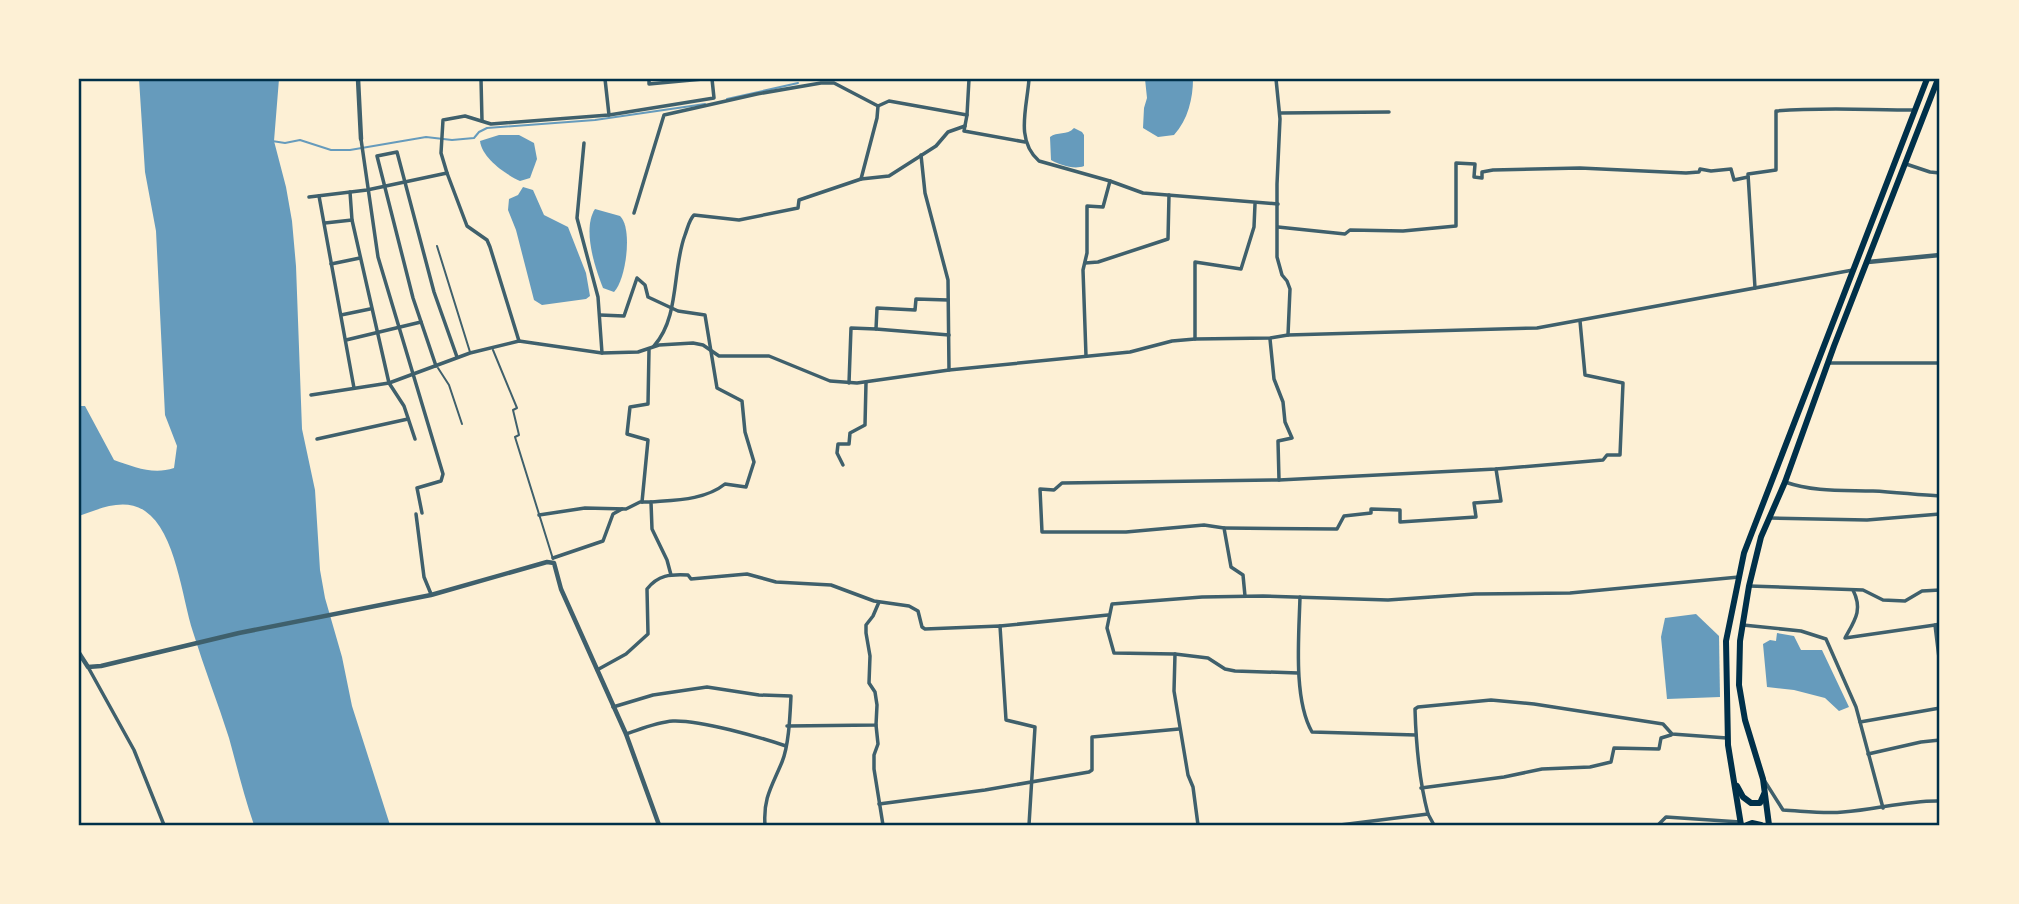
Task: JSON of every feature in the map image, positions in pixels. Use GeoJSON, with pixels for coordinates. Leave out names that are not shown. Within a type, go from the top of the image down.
{"type":"FeatureCollection","features":[{"type":"Feature","properties":{"kind":"highway"},"geometry":{"type":"LineString","coordinates":[[1761,825],[1743,824],[1728,738],[1726,641],[1744,553],[1927,79]]}},
{"type":"Feature","properties":{"kind":"highway"},"geometry":{"type":"LineString","coordinates":[[1769,825],[1763,779],[1742,707],[1739,672],[1749,586],[1769,517],[1785,482],[1938,79]]}},
{"type":"Feature","properties":{"kind":"highway"},"geometry":{"type":"LineString","coordinates":[[1734,783],[1743,797],[1751,803],[1760,803],[1764,789]]}},
{"type":"Feature","properties":{"kind":"street"},"geometry":{"type":"LineString","coordinates":[[358,79],[362,154],[378,257],[443,474],[441,481],[417,488],[422,513]]}},
{"type":"Feature","properties":{"kind":"street"},"geometry":{"type":"LineString","coordinates":[[481,79],[482,121]]}},
{"type":"Feature","properties":{"kind":"street"},"geometry":{"type":"LineString","coordinates":[[605,79],[609,115]]}},
{"type":"Feature","properties":{"kind":"street"},"geometry":{"type":"LineString","coordinates":[[649,79],[649,85],[703,79]]}},
{"type":"Feature","properties":{"kind":"street"},"geometry":{"type":"LineString","coordinates":[[519,341],[487,240],[467,226],[447,173],[441,153],[443,120],[465,116],[491,124],[609,115],[714,98],[712,79]]}},
{"type":"Feature","properties":{"kind":"street"},"geometry":{"type":"LineString","coordinates":[[806,79],[806,85]]}},
{"type":"Feature","properties":{"kind":"street"},"geometry":{"type":"LineString","coordinates":[[969,79],[964,131],[1025,142]]}},
{"type":"Feature","properties":{"kind":"street"},"geometry":{"type":"LineString","coordinates":[[1029,79],[1025,142],[1031,154],[1039,161],[1143,193],[1278,204]]}},
{"type":"Feature","properties":{"kind":"street"},"geometry":{"type":"LineString","coordinates":[[1276,79],[1280,113],[1277,257],[1282,275],[1290,289],[1288,335]]}},
{"type":"Feature","properties":{"kind":"street"},"geometry":{"type":"LineString","coordinates":[[634,213],[664,115],[806,85],[834,83],[878,106]]}},
{"type":"Feature","properties":{"kind":"street"},"geometry":{"type":"LineString","coordinates":[[878,106],[889,101],[967,115]]}},
{"type":"Feature","properties":{"kind":"street"},"geometry":{"type":"LineString","coordinates":[[862,179],[878,106]]}},
{"type":"Feature","properties":{"kind":"street"},"geometry":{"type":"LineString","coordinates":[[1278,227],[1345,234],[1350,230],[1403,232],[1456,226],[1456,163],[1475,164],[1474,177],[1482,178],[1482,172],[1493,170],[1580,168],[1686,173],[1699,172],[1700,169],[1731,169],[1734,180],[1748,177],[1748,174],[1776,170],[1776,111],[1816,108],[1833,111],[1916,110]]}},
{"type":"Feature","properties":{"kind":"street"},"geometry":{"type":"LineString","coordinates":[[1280,113],[1390,112]]}},
{"type":"Feature","properties":{"kind":"street"},"geometry":{"type":"LineString","coordinates":[[642,502],[648,440],[626,434],[630,407],[648,404],[651,348],[663,333],[671,308],[678,252],[694,215],[738,220],[798,208],[799,200],[862,179],[889,176],[936,146],[948,132],[965,127]]}},
{"type":"Feature","properties":{"kind":"street"},"geometry":{"type":"LineString","coordinates":[[584,144],[577,218],[596,287],[602,353]]}},
{"type":"Feature","properties":{"kind":"street"},"geometry":{"type":"LineString","coordinates":[[436,366],[413,298],[377,156],[397,152],[435,292],[457,357]]}},
{"type":"Feature","properties":{"kind":"street"},"geometry":{"type":"LineString","coordinates":[[921,155],[925,193],[948,280],[949,370]]}},
{"type":"Feature","properties":{"kind":"street"},"geometry":{"type":"LineString","coordinates":[[1904,163],[1930,173],[1940,173]]}},
{"type":"Feature","properties":{"kind":"street"},"geometry":{"type":"LineString","coordinates":[[309,197],[367,190],[447,173]]}},
{"type":"Feature","properties":{"kind":"street"},"geometry":{"type":"LineString","coordinates":[[1748,177],[1755,288]]}},
{"type":"Feature","properties":{"kind":"street"},"geometry":{"type":"LineString","coordinates":[[1086,356],[1083,313],[1087,206],[1103,207],[1110,181]]}},
{"type":"Feature","properties":{"kind":"street"},"geometry":{"type":"LineString","coordinates":[[351,192],[352,220],[376,333],[389,383],[404,406],[415,439]]}},
{"type":"Feature","properties":{"kind":"street"},"geometry":{"type":"LineString","coordinates":[[1085,262],[1098,262],[1168,239],[1169,195]]}},
{"type":"Feature","properties":{"kind":"street"},"geometry":{"type":"LineString","coordinates":[[319,196],[354,387]]}},
{"type":"Feature","properties":{"kind":"street"},"geometry":{"type":"LineString","coordinates":[[1195,339],[1195,262],[1241,268],[1254,228],[1255,203]]}},
{"type":"Feature","properties":{"kind":"street"},"geometry":{"type":"LineString","coordinates":[[325,223],[352,220]]}},
{"type":"Feature","properties":{"kind":"street"},"geometry":{"type":"LineString","coordinates":[[1868,262],[1940,255]]}},
{"type":"Feature","properties":{"kind":"street"},"geometry":{"type":"LineString","coordinates":[[331,264],[360,258]]}},
{"type":"Feature","properties":{"kind":"street"},"geometry":{"type":"LineString","coordinates":[[312,395],[389,383],[470,352],[519,341],[602,353],[693,343],[719,355],[769,356],[817,376],[849,383],[866,383],[949,370],[1130,352],[1172,341],[1195,339],[1537,328],[1853,270]]}},
{"type":"Feature","properties":{"kind":"street"},"geometry":{"type":"LineString","coordinates":[[88,667],[101,667],[240,633],[431,595],[553,561],[603,541],[613,514],[642,502],[700,496],[725,484],[746,487],[754,462],[745,432],[743,401],[717,388],[705,315],[671,308],[648,297],[645,285],[637,278],[624,316],[600,314]]}},
{"type":"Feature","properties":{"kind":"street"},"geometry":{"type":"LineString","coordinates":[[876,329],[877,308],[915,310],[916,299],[948,300]]}},
{"type":"Feature","properties":{"kind":"street"},"geometry":{"type":"LineString","coordinates":[[341,315],[370,309]]}},
{"type":"Feature","properties":{"kind":"street"},"geometry":{"type":"LineString","coordinates":[[1496,469],[1501,501],[1474,503],[1476,517],[1400,522],[1400,510],[1371,509],[1371,513],[1344,516],[1337,529],[1224,528],[1203,525],[1126,532],[1042,532],[1040,489],[1054,489],[1062,483],[1279,480],[1496,469],[1603,460],[1608,456],[1620,455],[1623,383],[1585,375],[1580,321]]}},
{"type":"Feature","properties":{"kind":"street"},"geometry":{"type":"LineString","coordinates":[[346,340],[421,322]]}},
{"type":"Feature","properties":{"kind":"street"},"geometry":{"type":"LineString","coordinates":[[849,383],[851,328],[949,335]]}},
{"type":"Feature","properties":{"kind":"street"},"geometry":{"type":"LineString","coordinates":[[1270,338],[1274,379],[1292,438],[1278,441],[1279,480]]}},
{"type":"Feature","properties":{"kind":"street"},"geometry":{"type":"LineString","coordinates":[[1828,363],[1940,363]]}},
{"type":"Feature","properties":{"kind":"street"},"geometry":{"type":"LineString","coordinates":[[843,465],[837,453],[838,444],[849,444],[850,433],[866,425],[866,383]]}},
{"type":"Feature","properties":{"kind":"street"},"geometry":{"type":"LineString","coordinates":[[317,439],[408,419]]}},
{"type":"Feature","properties":{"kind":"street"},"geometry":{"type":"LineString","coordinates":[[1785,482],[1828,491],[1876,491],[1940,496]]}},
{"type":"Feature","properties":{"kind":"street"},"geometry":{"type":"LineString","coordinates":[[651,502],[652,529],[671,575]]}},
{"type":"Feature","properties":{"kind":"street"},"geometry":{"type":"LineString","coordinates":[[539,515],[584,508],[623,509]]}},
{"type":"Feature","properties":{"kind":"street"},"geometry":{"type":"LineString","coordinates":[[416,514],[424,577],[431,595]]}},
{"type":"Feature","properties":{"kind":"street"},"geometry":{"type":"LineString","coordinates":[[1769,517],[1867,520],[1940,514]]}},
{"type":"Feature","properties":{"kind":"street"},"geometry":{"type":"LineString","coordinates":[[1224,528],[1231,567],[1242,575],[1245,596]]}},
{"type":"Feature","properties":{"kind":"street"},"geometry":{"type":"LineString","coordinates":[[553,561],[561,589],[626,734],[659,825]]}},
{"type":"Feature","properties":{"kind":"street"},"geometry":{"type":"LineString","coordinates":[[597,670],[626,654],[648,634],[647,589],[655,579],[671,575],[688,575],[691,579],[717,579],[747,574],[776,582],[831,585],[879,602],[909,606],[918,611],[925,629],[1000,626],[1108,615]]}},
{"type":"Feature","properties":{"kind":"street"},"geometry":{"type":"LineString","coordinates":[[1298,673],[1235,671],[1225,669],[1208,658],[1175,654],[1114,653],[1107,628],[1108,615],[1112,604],[1124,601],[1245,596],[1388,600],[1475,594],[1570,593],[1739,577]]}},
{"type":"Feature","properties":{"kind":"street"},"geometry":{"type":"LineString","coordinates":[[1749,586],[1853,589],[1863,590],[1883,600],[1905,601],[1922,591],[1940,590]]}},
{"type":"Feature","properties":{"kind":"street"},"geometry":{"type":"LineString","coordinates":[[1853,589],[1858,601],[1857,617],[1845,638],[1938,625],[1940,666]]}},
{"type":"Feature","properties":{"kind":"street"},"geometry":{"type":"LineString","coordinates":[[1300,597],[1298,673],[1307,721],[1312,732],[1416,735]]}},
{"type":"Feature","properties":{"kind":"street"},"geometry":{"type":"LineString","coordinates":[[879,602],[866,625],[866,633],[870,656],[869,683],[875,692],[877,705],[878,744],[874,755],[874,769],[883,825]]}},
{"type":"Feature","properties":{"kind":"street"},"geometry":{"type":"LineString","coordinates":[[1743,625],[1801,631],[1826,639],[1851,694],[1883,808]]}},
{"type":"Feature","properties":{"kind":"street"},"geometry":{"type":"LineString","coordinates":[[1000,626],[1006,720],[1035,727],[1029,825]]}},
{"type":"Feature","properties":{"kind":"street"},"geometry":{"type":"LineString","coordinates":[[79,653],[130,741],[164,825]]}},
{"type":"Feature","properties":{"kind":"street"},"geometry":{"type":"LineString","coordinates":[[1175,654],[1174,691],[1198,825]]}},
{"type":"Feature","properties":{"kind":"street"},"geometry":{"type":"LineString","coordinates":[[613,707],[653,695],[707,687],[759,695],[791,696],[783,761],[766,799],[765,825]]}},
{"type":"Feature","properties":{"kind":"street"},"geometry":{"type":"LineString","coordinates":[[1434,825],[1421,788],[1415,709],[1418,707],[1491,700],[1534,704],[1663,724],[1672,734]]}},
{"type":"Feature","properties":{"kind":"street"},"geometry":{"type":"LineString","coordinates":[[1860,722],[1940,708]]}},
{"type":"Feature","properties":{"kind":"street"},"geometry":{"type":"LineString","coordinates":[[626,734],[656,724],[681,721],[754,736],[786,746]]}},
{"type":"Feature","properties":{"kind":"street"},"geometry":{"type":"LineString","coordinates":[[787,726],[876,725]]}},
{"type":"Feature","properties":{"kind":"street"},"geometry":{"type":"LineString","coordinates":[[880,804],[1032,783],[1091,771],[1091,738],[1094,736],[1180,729]]}},
{"type":"Feature","properties":{"kind":"street"},"geometry":{"type":"LineString","coordinates":[[1421,788],[1542,769],[1590,768],[1611,762],[1614,748],[1659,749],[1661,738],[1672,734],[1728,738]]}},
{"type":"Feature","properties":{"kind":"street"},"geometry":{"type":"LineString","coordinates":[[1868,754],[1921,741],[1940,740]]}},
{"type":"Feature","properties":{"kind":"street"},"geometry":{"type":"LineString","coordinates":[[1763,779],[1783,810],[1840,813],[1919,800],[1940,801]]}},
{"type":"Feature","properties":{"kind":"street"},"geometry":{"type":"LineString","coordinates":[[1339,825],[1428,814]]}},
{"type":"Feature","properties":{"kind":"street"},"geometry":{"type":"LineString","coordinates":[[1658,825],[1666,817],[1743,824]]}},
{"type":"Feature","properties":{"kind":"street"},"geometry":{"type":"LineString","coordinates":[[693,825],[713,825]]}},
{"type":"Feature","properties":{"kind":"lane"},"geometry":{"type":"LineString","coordinates":[[437,246],[470,352]]}},
{"type":"Feature","properties":{"kind":"lane"},"geometry":{"type":"LineString","coordinates":[[492,346],[517,408],[513,410],[519,435],[515,437],[553,561]]}},
{"type":"Feature","properties":{"kind":"lane"},"geometry":{"type":"LineString","coordinates":[[436,366],[449,384],[462,424]]}},
{"type":"Feature","properties":{"kind":"water"},"geometry":{"type":"Polygon","coordinates":[[[139,79],[279,79],[274,141],[292,221],[302,429],[315,490],[320,570],[352,706],[390,825],[254,825],[164,534],[156,521],[145,511],[129,505],[112,506],[79,516],[79,406],[85,406],[114,460],[151,470],[174,468],[177,446],[165,415],[156,231],[145,172],[139,79]]]}},
{"type":"Feature","properties":{"kind":"water"},"geometry":{"type":"Polygon","coordinates":[[[1145,79],[1193,79],[1189,108],[1174,135],[1158,137],[1143,128],[1147,98],[1145,79]]]}},
{"type":"Feature","properties":{"kind":"water"},"geometry":{"type":"Polygon","coordinates":[[[1074,128],[1084,135],[1084,166],[1080,167],[1051,160],[1050,137],[1074,128]]]}},
{"type":"Feature","properties":{"kind":"water"},"geometry":{"type":"Polygon","coordinates":[[[499,135],[519,135],[534,143],[537,159],[530,178],[520,181],[514,178],[495,165],[485,153],[480,141],[499,135]]]}},
{"type":"Feature","properties":{"kind":"water"},"geometry":{"type":"Polygon","coordinates":[[[523,187],[533,190],[544,215],[568,227],[586,273],[590,296],[586,299],[542,305],[534,300],[516,230],[508,210],[509,199],[518,195],[523,187]]]}},
{"type":"Feature","properties":{"kind":"water"},"geometry":{"type":"Polygon","coordinates":[[[595,209],[620,216],[624,222],[627,242],[625,266],[614,292],[603,288],[594,259],[590,227],[595,209]]]}},
{"type":"Feature","properties":{"kind":"water"},"geometry":{"type":"Polygon","coordinates":[[[1696,614],[1719,636],[1720,697],[1667,699],[1661,637],[1665,618],[1696,614]]]}},
{"type":"Feature","properties":{"kind":"water"},"geometry":{"type":"Polygon","coordinates":[[[1777,633],[1794,636],[1801,650],[1822,650],[1849,707],[1839,711],[1825,698],[1767,687],[1763,644],[1770,640],[1776,641],[1777,633]]]}},
{"type":"Feature","properties":{"kind":"waterway"},"geometry":{"type":"LineString","coordinates":[[727,99],[798,83]]}},
{"type":"Feature","properties":{"kind":"waterway"},"geometry":{"type":"LineString","coordinates":[[272,141],[285,143],[300,140],[331,150],[350,150],[426,137],[452,140],[474,138],[487,128],[595,120],[705,104]]}}]}
